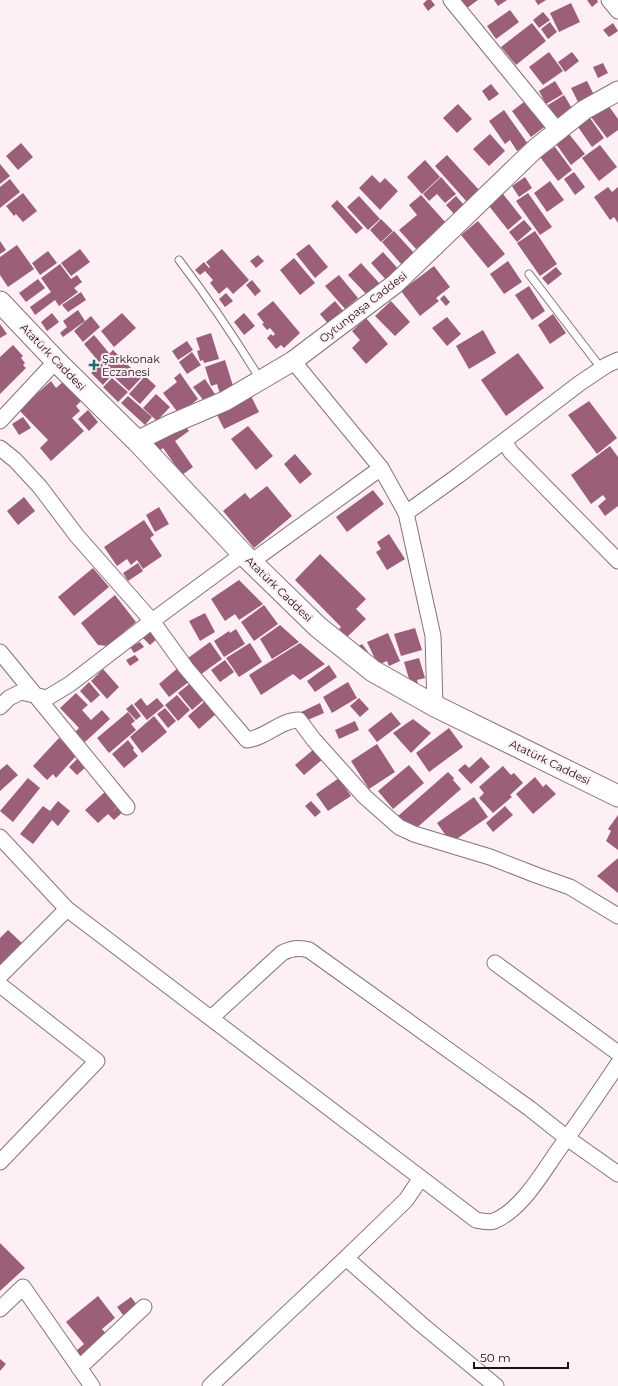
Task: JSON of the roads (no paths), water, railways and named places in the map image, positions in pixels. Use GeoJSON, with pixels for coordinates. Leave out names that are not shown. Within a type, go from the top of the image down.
{"type":"FeatureCollection","features":[{"type":"Feature","properties":{"kind":"main road","name":"Atatürk Caddesi"},"geometry":{"type":"LineString","coordinates":[[0,302],[56,361],[137,441],[246,558],[318,628],[373,671],[435,706],[618,796]]}},
{"type":"Feature","properties":{"kind":"street"},"geometry":{"type":"LineString","coordinates":[[451,0],[558,131]]}},
{"type":"Feature","properties":{"kind":"street"},"geometry":{"type":"LineString","coordinates":[[609,0],[618,11]]}},
{"type":"Feature","properties":{"kind":"street","name":"Oytunpaşa Caddesi"},"geometry":{"type":"LineString","coordinates":[[137,441],[169,425],[225,401],[293,361],[395,284],[535,149],[584,110],[618,91]]}},
{"type":"Feature","properties":{"kind":"street"},"geometry":{"type":"LineString","coordinates":[[406,513],[459,475],[580,383],[601,368],[618,360]]}},
{"type":"Feature","properties":{"kind":"street"},"geometry":{"type":"LineString","coordinates":[[0,421],[56,361]]}},
{"type":"Feature","properties":{"kind":"street"},"geometry":{"type":"LineString","coordinates":[[293,361],[381,468],[406,513],[433,636],[435,706]]}},
{"type":"Feature","properties":{"kind":"street"},"geometry":{"type":"LineString","coordinates":[[504,441],[511,452],[618,561]]}},
{"type":"Feature","properties":{"kind":"street"},"geometry":{"type":"LineString","coordinates":[[0,448],[15,460],[40,487],[77,536],[152,621],[186,668],[247,740],[254,739],[291,720],[299,720],[314,740],[365,797],[399,827],[414,834],[490,857],[536,876],[570,886],[618,916]]}},
{"type":"Feature","properties":{"kind":"street"},"geometry":{"type":"LineString","coordinates":[[0,707],[9,698],[21,692],[47,698],[70,684],[152,621],[381,468]]}},
{"type":"Feature","properties":{"kind":"street"},"geometry":{"type":"LineString","coordinates":[[0,652],[127,808]]}},
{"type":"Feature","properties":{"kind":"street"},"geometry":{"type":"LineString","coordinates":[[0,837],[67,910],[476,1220],[487,1222],[493,1221],[506,1214],[524,1198],[618,1064]]}},
{"type":"Feature","properties":{"kind":"street"},"geometry":{"type":"LineString","coordinates":[[0,976],[67,910]]}},
{"type":"Feature","properties":{"kind":"street"},"geometry":{"type":"LineString","coordinates":[[211,1018],[282,953],[293,948],[304,948],[309,950],[618,1174]]}},
{"type":"Feature","properties":{"kind":"street"},"geometry":{"type":"LineString","coordinates":[[495,963],[618,1053]]}},
{"type":"Feature","properties":{"kind":"street"},"geometry":{"type":"LineString","coordinates":[[0,985],[97,1061],[0,1162]]}},
{"type":"Feature","properties":{"kind":"street"},"geometry":{"type":"LineString","coordinates":[[210,1386],[406,1200],[421,1178]]}},
{"type":"Feature","properties":{"kind":"street"},"geometry":{"type":"LineString","coordinates":[[346,1258],[421,1324],[496,1386]]}},
{"type":"Feature","properties":{"kind":"street"},"geometry":{"type":"LineString","coordinates":[[0,1309],[23,1287],[92,1386]]}},
{"type":"Feature","properties":{"kind":"street"},"geometry":{"type":"LineString","coordinates":[[79,1368],[144,1307]]}},
{"type":"Feature","properties":{"kind":"lane"},"geometry":{"type":"LineString","coordinates":[[179,260],[236,340],[260,380]]}},
{"type":"Feature","properties":{"kind":"lane"},"geometry":{"type":"LineString","coordinates":[[529,274],[601,368]]}},
{"type":"Feature","properties":{"kind":"place","name":"Şarkkonak Eczanesi"},"geometry":{"type":"Point","coordinates":[94,365]}}]}
